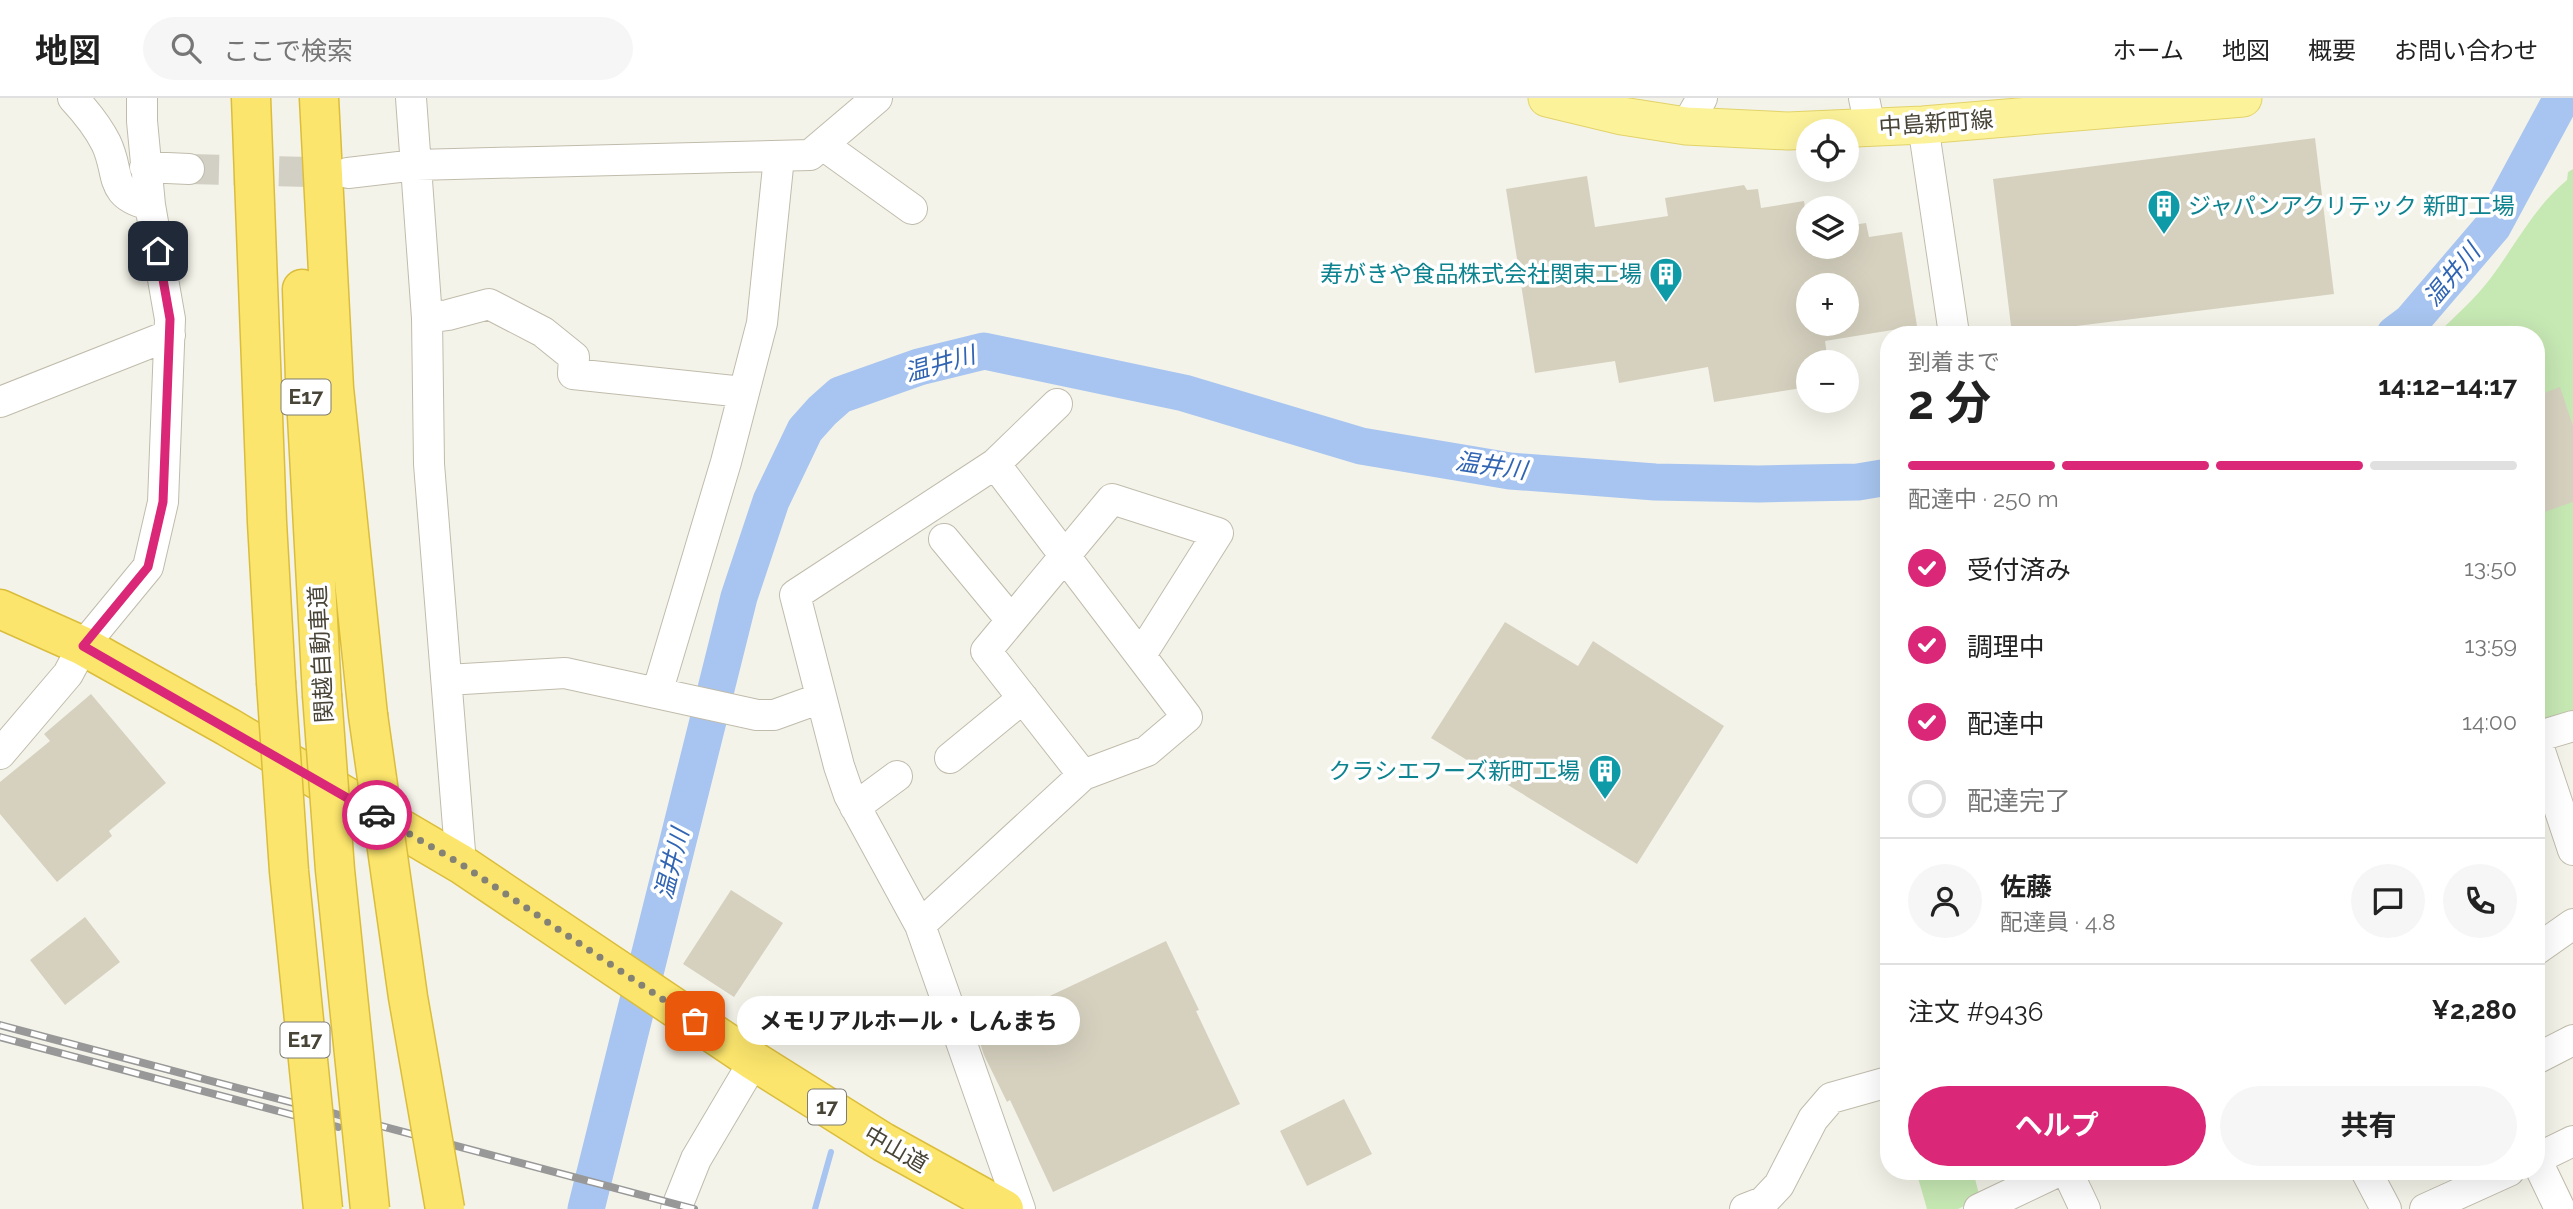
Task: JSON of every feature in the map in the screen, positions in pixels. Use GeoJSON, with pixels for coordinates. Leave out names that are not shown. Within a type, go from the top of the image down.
{"type":"FeatureCollection","features":[{"type":"Feature","properties":{"kind":"highway","name":"関越自動車道"},"geometry":{"type":"LineString","coordinates":[[251,98],[267,522],[276,682],[289,872],[323,1209]]}},
{"type":"Feature","properties":{"kind":"highway","name":"関越自動車道"},"geometry":{"type":"LineString","coordinates":[[298,98],[305,379],[322,695],[336,884],[370,1209]]}},
{"type":"Feature","properties":{"kind":"highway"},"geometry":{"type":"LineString","coordinates":[[319,98],[334,388],[368,715],[408,997],[445,1209]]}},
{"type":"Feature","properties":{"kind":"highway","name":"中山道"},"geometry":{"type":"LineString","coordinates":[[0,608],[83,646],[228,727],[461,864],[754,1061],[883,1142],[1004,1209]]}},
{"type":"Feature","properties":{"kind":"highway"},"geometry":{"type":"LineString","coordinates":[[289,872],[296,1016],[312,1209]]}},
{"type":"Feature","properties":{"kind":"main road","name":"中島新町線"},"geometry":{"type":"LineString","coordinates":[[1547,98],[1622,116],[1694,112],[1788,131],[1867,113],[1923,125],[2243,98]]}},
{"type":"Feature","properties":{"kind":"street"},"geometry":{"type":"LineString","coordinates":[[74,98],[94,121],[108,146],[121,191],[131,201],[150,205]]}},
{"type":"Feature","properties":{"kind":"street"},"geometry":{"type":"LineString","coordinates":[[0,754],[68,674],[83,646],[148,567],[163,502],[170,319],[145,167],[142,98]]}},
{"type":"Feature","properties":{"kind":"street"},"geometry":{"type":"LineString","coordinates":[[411,98],[427,318],[429,464],[461,864]]}},
{"type":"Feature","properties":{"kind":"street"},"geometry":{"type":"LineString","coordinates":[[348,173],[416,164],[810,155],[877,98]]}},
{"type":"Feature","properties":{"kind":"street"},"geometry":{"type":"LineString","coordinates":[[1923,125],[1953,326]]}},
{"type":"Feature","properties":{"kind":"street"},"geometry":{"type":"LineString","coordinates":[[823,145],[912,209]]}},
{"type":"Feature","properties":{"kind":"street"},"geometry":{"type":"LineString","coordinates":[[660,693],[726,462],[762,323],[779,157]]}},
{"type":"Feature","properties":{"kind":"street"},"geometry":{"type":"LineString","coordinates":[[145,167],[189,169]]}},
{"type":"Feature","properties":{"kind":"street"},"geometry":{"type":"LineString","coordinates":[[427,318],[489,304],[543,332],[575,357],[573,374],[743,392]]}},
{"type":"Feature","properties":{"kind":"street"},"geometry":{"type":"LineString","coordinates":[[0,402],[170,335]]}},
{"type":"Feature","properties":{"kind":"street"},"geometry":{"type":"LineString","coordinates":[[1020,1209],[920,925],[855,807],[839,766],[795,595],[995,464],[1057,404]]}},
{"type":"Feature","properties":{"kind":"street"},"geometry":{"type":"LineString","coordinates":[[920,925],[1083,775],[1147,751],[1187,717],[995,464]]}},
{"type":"Feature","properties":{"kind":"street"},"geometry":{"type":"LineString","coordinates":[[1083,775],[986,651],[1112,499],[1219,533],[1141,655]]}},
{"type":"Feature","properties":{"kind":"street"},"geometry":{"type":"LineString","coordinates":[[944,539],[1011,620]]}},
{"type":"Feature","properties":{"kind":"street"},"geometry":{"type":"LineString","coordinates":[[447,680],[565,673],[736,712],[774,715],[821,698]]}},
{"type":"Feature","properties":{"kind":"street"},"geometry":{"type":"LineString","coordinates":[[950,758],[1023,698]]}},
{"type":"Feature","properties":{"kind":"street"},"geometry":{"type":"LineString","coordinates":[[2545,735],[2573,726]]}},
{"type":"Feature","properties":{"kind":"street"},"geometry":{"type":"LineString","coordinates":[[2545,765],[2573,850]]}},
{"type":"Feature","properties":{"kind":"street"},"geometry":{"type":"LineString","coordinates":[[855,807],[897,776]]}},
{"type":"Feature","properties":{"kind":"street"},"geometry":{"type":"LineString","coordinates":[[2545,944],[2573,924]]}},
{"type":"Feature","properties":{"kind":"street"},"geometry":{"type":"LineString","coordinates":[[2545,1054],[2573,1040]]}},
{"type":"Feature","properties":{"kind":"street"},"geometry":{"type":"LineString","coordinates":[[676,1209],[696,1160],[754,1061]]}},
{"type":"Feature","properties":{"kind":"street"},"geometry":{"type":"LineString","coordinates":[[1745,1209],[1763,1202],[1779,1185],[1813,1119],[1831,1098],[1880,1084]]}},
{"type":"Feature","properties":{"kind":"street"},"geometry":{"type":"LineString","coordinates":[[2545,1155],[2573,1141]]}},
{"type":"Feature","properties":{"kind":"street"},"geometry":{"type":"LineString","coordinates":[[2545,1178],[2560,1209]]}},
{"type":"Feature","properties":{"kind":"street"},"geometry":{"type":"LineString","coordinates":[[1979,1209],[2040,1180]]}},
{"type":"Feature","properties":{"kind":"street"},"geometry":{"type":"LineString","coordinates":[[2071,1180],[2085,1209]]}},
{"type":"Feature","properties":{"kind":"street"},"geometry":{"type":"LineString","coordinates":[[2371,1180],[2386,1209]]}},
{"type":"Feature","properties":{"kind":"street"},"geometry":{"type":"LineString","coordinates":[[2425,1209],[2489,1180]]}},
{"type":"Feature","properties":{"kind":"green space"},"geometry":{"type":"Polygon","coordinates":[[[2573,169],[2573,721],[2545,729],[2545,326],[2445,326],[2484,286],[2535,214],[2567,180],[2568,172],[2573,169]]]}},
{"type":"Feature","properties":{"kind":"green space"},"geometry":{"type":"Polygon","coordinates":[[[1919,1180],[1975,1180],[1980,1198],[1958,1209],[1927,1209],[1919,1180]]]}},
{"type":"Feature","properties":{"kind":"building","name":"ジャパンアクリテック 新町工場"},"geometry":{"type":"Polygon","coordinates":[[[2315,138],[2334,294],[2076,326],[2011,326],[1993,179],[2315,138]]]}},
{"type":"Feature","properties":{"kind":"building","name":"寿がきや食品株式会社関東工場"},"geometry":{"type":"Polygon","coordinates":[[[1587,176],[1595,227],[1668,216],[1665,198],[1744,185],[1747,190],[1758,189],[1761,208],[1796,202],[1796,259],[1859,259],[1859,224],[1866,223],[1869,237],[1902,232],[1917,326],[1880,326],[1880,332],[1859,335],[1859,273],[1796,273],[1796,336],[1856,336],[1825,341],[1826,350],[1796,350],[1796,389],[1714,402],[1708,367],[1619,383],[1615,361],[1535,373],[1506,189],[1587,176]]]}},
{"type":"Feature","properties":{"kind":"building"},"geometry":{"type":"Polygon","coordinates":[[[2560,387],[2573,426],[2573,502],[2545,512],[2545,393],[2560,387]]]}},
{"type":"Feature","properties":{"kind":"building","name":"クラシエフーズ新町工場"},"geometry":{"type":"Polygon","coordinates":[[[1505,622],[1578,666],[1593,641],[1724,726],[1637,864],[1431,738],[1505,622]]]}},
{"type":"Feature","properties":{"kind":"building"},"geometry":{"type":"Polygon","coordinates":[[[91,694],[166,783],[109,831],[112,836],[57,882],[0,814],[0,782],[50,741],[44,734],[91,694]]]}},
{"type":"Feature","properties":{"kind":"building"},"geometry":{"type":"Polygon","coordinates":[[[731,890],[783,923],[734,997],[683,964],[731,890]]]}},
{"type":"Feature","properties":{"kind":"building"},"geometry":{"type":"Polygon","coordinates":[[[85,917],[120,962],[65,1005],[30,960],[85,917]]]}},
{"type":"Feature","properties":{"kind":"building"},"geometry":{"type":"Polygon","coordinates":[[[1166,941],[1240,1104],[1053,1192],[1010,1100],[1007,1102],[984,1055],[976,1031],[1166,941]]]}},
{"type":"Feature","properties":{"kind":"building"},"geometry":{"type":"Polygon","coordinates":[[[1344,1099],[1372,1154],[1307,1186],[1280,1131],[1344,1099]]]}},
{"type":"Feature","properties":{"kind":"waterway","name":"温井川"},"geometry":{"type":"LineString","coordinates":[[2406,326],[2493,226],[2562,98]]}},
{"type":"Feature","properties":{"kind":"waterway","name":"温井川"},"geometry":{"type":"LineString","coordinates":[[586,1209],[739,597],[771,501],[805,430],[840,395],[919,367],[984,351],[1184,393],[1361,446],[1510,471],[1655,482],[1759,484],[1858,482],[1880,478]]}},
{"type":"Feature","properties":{"kind":"waterway"},"geometry":{"type":"LineString","coordinates":[[815,1209],[831,1152]]}},
{"type":"Feature","properties":{"kind":"tunnel"},"geometry":{"type":"LineString","coordinates":[[189,169],[344,173]]}},
{"type":"Feature","properties":{"kind":"railway"},"geometry":{"type":"LineString","coordinates":[[0,1025],[694,1209]]}},
{"type":"Feature","properties":{"kind":"railway"},"geometry":{"type":"LineString","coordinates":[[0,1037],[338,1127]]}},
{"type":"Feature","properties":{"kind":"way so far"},"geometry":{"type":"LineString","coordinates":[[377,815],[461,864],[695,1021]]}},
{"type":"Feature","properties":{"kind":"place","name":"ジャパンアクリテック 新町工場"},"geometry":{"type":"Point","coordinates":[2164,236]}},
{"type":"Feature","properties":{"kind":"place","name":"寿がきや食品株式会社関東工場"},"geometry":{"type":"Point","coordinates":[1666,304]}},
{"type":"Feature","properties":{"kind":"place","name":"クラシエフーズ新町工場"},"geometry":{"type":"Point","coordinates":[1605,801]}},
{"type":"Feature","properties":{"kind":"place","name":"メモリアルホール・しんまち"},"geometry":{"type":"Point","coordinates":[695,1021]}},
{"type":"Feature","properties":{"kind":"route"},"geometry":{"type":"LineString","coordinates":[[158,251],[170,319],[163,502],[148,567],[83,646],[377,815]]}}]}
